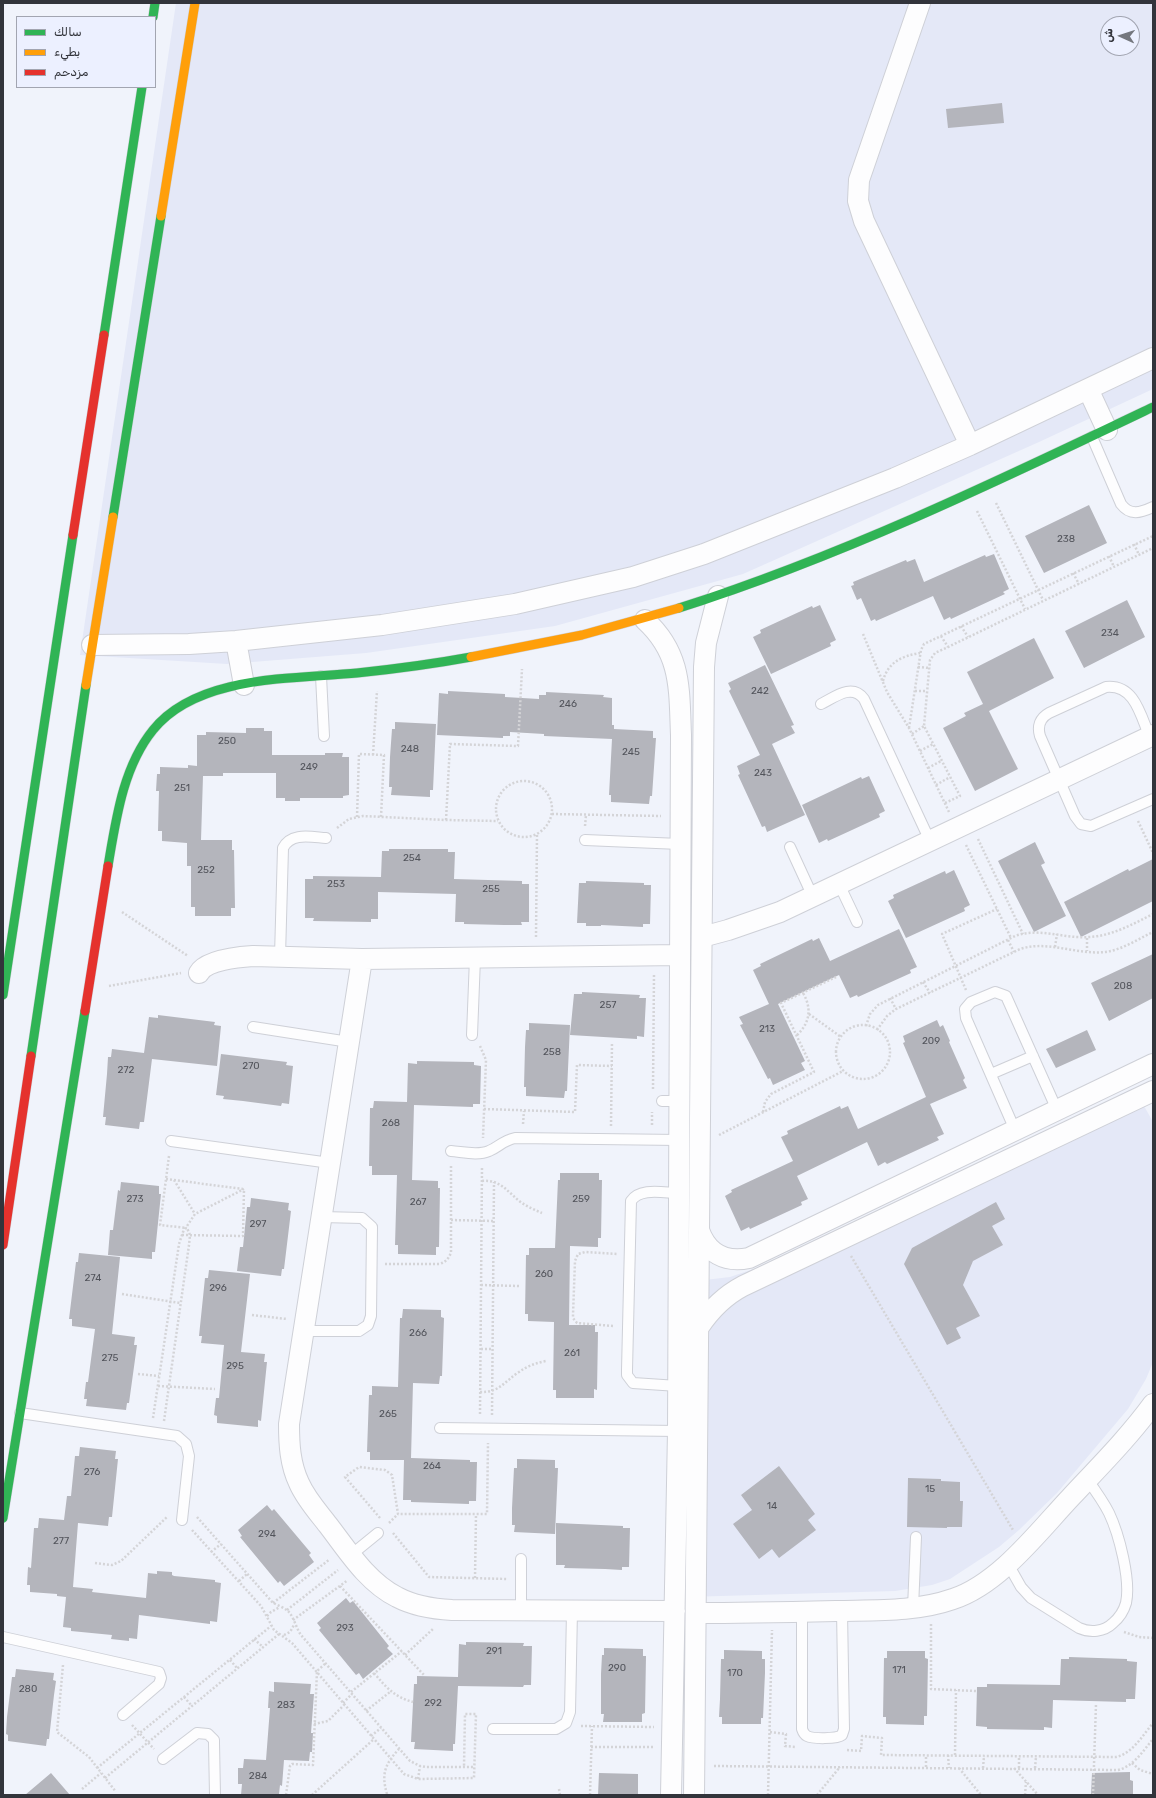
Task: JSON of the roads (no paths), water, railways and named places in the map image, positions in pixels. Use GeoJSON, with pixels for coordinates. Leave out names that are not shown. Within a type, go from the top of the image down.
{"type":"FeatureCollection","features":[{"type":"Feature","properties":{"kind":"street"},"geometry":{"type":"LineString","coordinates":[[188,3],[194,13]]}},
{"type":"Feature","properties":{"kind":"street"},"geometry":{"type":"LineString","coordinates":[[3,1245],[92,645],[195,3]]}},
{"type":"Feature","properties":{"kind":"street"},"geometry":{"type":"LineString","coordinates":[[920,3],[859,180],[858,201],[864,221],[970,445]]}},
{"type":"Feature","properties":{"kind":"street"},"geometry":{"type":"LineString","coordinates":[[3,994],[142,88]]}},
{"type":"Feature","properties":{"kind":"street"},"geometry":{"type":"LineString","coordinates":[[92,645],[189,644],[445,616],[515,604],[633,577],[704,554],[827,507],[970,445],[1153,358]]}},
{"type":"Feature","properties":{"kind":"street"},"geometry":{"type":"LineString","coordinates":[[1088,389],[1099,433]]}},
{"type":"Feature","properties":{"kind":"street"},"geometry":{"type":"LineString","coordinates":[[3,1518],[113,838],[125,782],[138,750],[160,722],[188,701],[220,689],[452,660],[524,648],[645,620],[718,596],[843,548],[988,486],[1153,408]]}},
{"type":"Feature","properties":{"kind":"street"},"geometry":{"type":"LineString","coordinates":[[694,1795],[697,1614],[704,661],[710,625],[718,596]]}},
{"type":"Feature","properties":{"kind":"street"},"geometry":{"type":"LineString","coordinates":[[645,620],[663,640],[675,664],[679,691],[681,736],[680,956],[670,1101],[679,1140],[678,1431],[671,1795]]}},
{"type":"Feature","properties":{"kind":"street"},"geometry":{"type":"LineString","coordinates":[[236,640],[244,685]]}},
{"type":"Feature","properties":{"kind":"street"},"geometry":{"type":"LineString","coordinates":[[681,736],[704,737]]}},
{"type":"Feature","properties":{"kind":"street"},"geometry":{"type":"LineString","coordinates":[[702,937],[754,922],[812,897],[1059,780],[1152,739]]}},
{"type":"Feature","properties":{"kind":"street"},"geometry":{"type":"LineString","coordinates":[[201,970],[238,957],[280,956],[362,959],[680,956]]}},
{"type":"Feature","properties":{"kind":"street"},"geometry":{"type":"LineString","coordinates":[[362,959],[289,1424],[289,1444],[292,1464],[299,1484],[310,1501],[353,1557],[384,1589],[403,1600],[424,1607],[452,1610],[674,1612]]}},
{"type":"Feature","properties":{"kind":"street"},"geometry":{"type":"LineString","coordinates":[[699,1230],[708,1248],[716,1254],[732,1260],[749,1258],[1153,1064]]}},
{"type":"Feature","properties":{"kind":"street"},"geometry":{"type":"LineString","coordinates":[[699,1327],[713,1308],[732,1292],[1153,1091]]}},
{"type":"Feature","properties":{"kind":"street"},"geometry":{"type":"LineString","coordinates":[[786,1241],[795,1262]]}},
{"type":"Feature","properties":{"kind":"street"},"geometry":{"type":"LineString","coordinates":[[697,1614],[842,1611],[922,1607],[955,1599],[974,1590],[992,1578],[1008,1564],[1137,1424],[1153,1404]]}},
{"type":"Feature","properties":{"kind":"lane"},"geometry":{"type":"LineString","coordinates":[[1099,433],[1121,504],[1125,509],[1136,513],[1153,507]]}},
{"type":"Feature","properties":{"kind":"lane"},"geometry":{"type":"LineString","coordinates":[[321,676],[324,736]]}},
{"type":"Feature","properties":{"kind":"lane"},"geometry":{"type":"LineString","coordinates":[[1152,739],[1134,699],[1125,690],[1119,687],[1106,687],[1049,713],[1041,720],[1038,730],[1077,821],[1086,826],[1095,824],[1153,799]]}},
{"type":"Feature","properties":{"kind":"lane"},"geometry":{"type":"LineString","coordinates":[[821,704],[851,691],[856,692],[864,699],[930,841]]}},
{"type":"Feature","properties":{"kind":"lane"},"geometry":{"type":"LineString","coordinates":[[280,956],[283,848],[285,843],[294,838],[326,838]]}},
{"type":"Feature","properties":{"kind":"lane"},"geometry":{"type":"LineString","coordinates":[[585,840],[680,844]]}},
{"type":"Feature","properties":{"kind":"lane"},"geometry":{"type":"LineString","coordinates":[[790,848],[812,897]]}},
{"type":"Feature","properties":{"kind":"lane"},"geometry":{"type":"LineString","coordinates":[[839,884],[858,922]]}},
{"type":"Feature","properties":{"kind":"lane"},"geometry":{"type":"LineString","coordinates":[[472,1035],[474,958]]}},
{"type":"Feature","properties":{"kind":"lane"},"geometry":{"type":"LineString","coordinates":[[1015,1130],[965,1013],[965,1009],[971,1002],[995,992],[1006,996],[1057,1110]]}},
{"type":"Feature","properties":{"kind":"lane"},"geometry":{"type":"LineString","coordinates":[[253,1027],[349,1042]]}},
{"type":"Feature","properties":{"kind":"lane"},"geometry":{"type":"LineString","coordinates":[[991,1074],[1033,1056]]}},
{"type":"Feature","properties":{"kind":"lane"},"geometry":{"type":"LineString","coordinates":[[451,1151],[488,1152],[499,1144],[515,1138],[679,1140]]}},
{"type":"Feature","properties":{"kind":"lane"},"geometry":{"type":"LineString","coordinates":[[171,1141],[330,1163]]}},
{"type":"Feature","properties":{"kind":"lane"},"geometry":{"type":"LineString","coordinates":[[678,1386],[638,1384],[629,1380],[627,1375],[630,1207],[634,1197],[644,1193],[679,1194]]}},
{"type":"Feature","properties":{"kind":"lane"},"geometry":{"type":"LineString","coordinates":[[305,1326],[354,1332],[364,1328],[370,1321],[371,1316],[373,1231],[369,1223],[358,1218],[322,1217]]}},
{"type":"Feature","properties":{"kind":"lane"},"geometry":{"type":"LineString","coordinates":[[20,1413],[177,1436],[182,1440],[188,1450],[182,1520]]}},
{"type":"Feature","properties":{"kind":"lane"},"geometry":{"type":"LineString","coordinates":[[440,1428],[678,1431]]}},
{"type":"Feature","properties":{"kind":"lane"},"geometry":{"type":"LineString","coordinates":[[1008,1564],[1021,1587],[1031,1598],[1079,1628],[1093,1632],[1100,1631],[1112,1625],[1121,1615],[1126,1602],[1121,1549],[1108,1512],[1087,1479]]}},
{"type":"Feature","properties":{"kind":"lane"},"geometry":{"type":"LineString","coordinates":[[353,1557],[378,1532]]}},
{"type":"Feature","properties":{"kind":"lane"},"geometry":{"type":"LineString","coordinates":[[916,1537],[922,1607]]}},
{"type":"Feature","properties":{"kind":"lane"},"geometry":{"type":"LineString","coordinates":[[521,1559],[521,1610]]}},
{"type":"Feature","properties":{"kind":"lane"},"geometry":{"type":"LineString","coordinates":[[492,1729],[550,1730],[561,1727],[569,1718],[572,1611]]}},
{"type":"Feature","properties":{"kind":"lane"},"geometry":{"type":"LineString","coordinates":[[802,1612],[802,1729],[807,1736],[812,1738],[836,1738],[842,1735],[844,1729],[842,1611]]}},
{"type":"Feature","properties":{"kind":"lane"},"geometry":{"type":"LineString","coordinates":[[3,1637],[159,1672],[161,1678],[159,1684],[123,1716]]}},
{"type":"Feature","properties":{"kind":"lane"},"geometry":{"type":"LineString","coordinates":[[163,1759],[197,1733],[208,1734],[214,1740],[215,1795]]}}]}
